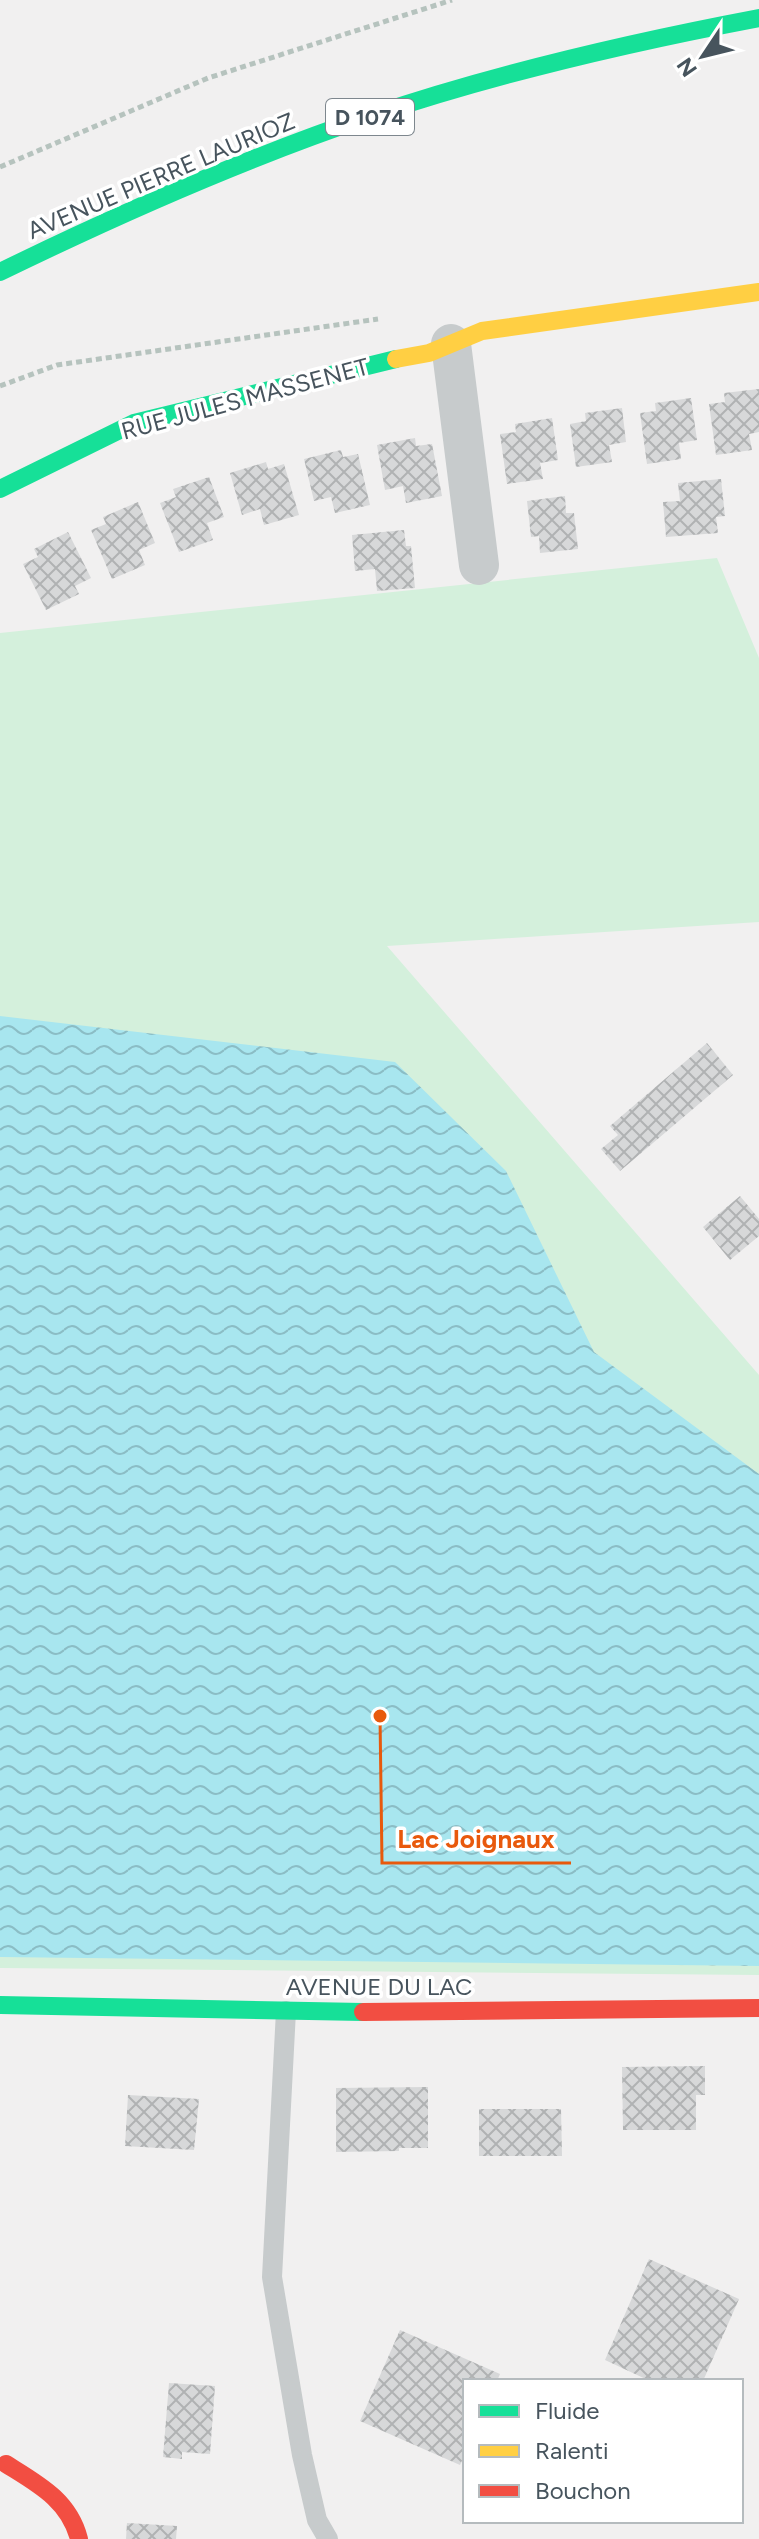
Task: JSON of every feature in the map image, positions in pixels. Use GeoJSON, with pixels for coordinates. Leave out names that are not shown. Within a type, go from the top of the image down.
{"type":"FeatureCollection","features":[{"type":"Feature","properties":{"kind":"main road","name":"AVENUE PIERRE LAURIOZ"},"geometry":{"type":"LineString","coordinates":[[0,272],[120,214],[198,181],[355,123],[520,72],[664,37],[759,18]]}},
{"type":"Feature","properties":{"kind":"main road","name":"RUE JULES MASSENET"},"geometry":{"type":"LineString","coordinates":[[0,489],[134,423],[429,353],[482,331],[759,292]]}},
{"type":"Feature","properties":{"kind":"main road","name":"AVENUE DU LAC"},"geometry":{"type":"LineString","coordinates":[[0,2005],[286,2011],[759,2008]]}},
{"type":"Feature","properties":{"kind":"main road"},"geometry":{"type":"LineString","coordinates":[[6,2464],[60,2500],[77,2522],[79,2539]]}},
{"type":"Feature","properties":{"kind":"street"},"geometry":{"type":"LineString","coordinates":[[451,344],[479,565]]}},
{"type":"Feature","properties":{"kind":"lane"},"geometry":{"type":"LineString","coordinates":[[286,2011],[272,2277],[314,2530],[328,2539]]}},
{"type":"Feature","properties":{"kind":"path"},"geometry":{"type":"LineString","coordinates":[[0,167],[208,78],[452,0]]}},
{"type":"Feature","properties":{"kind":"green space"},"geometry":{"type":"Polygon","coordinates":[[[717,558],[759,658],[759,922],[387,946],[759,1375],[759,1975],[0,1968],[0,633],[717,558]]]}},
{"type":"Feature","properties":{"kind":"water"},"geometry":{"type":"Polygon","coordinates":[[[0,1016],[395,1062],[506,1171],[594,1352],[759,1474],[759,1966],[0,1957],[0,1016]]]}},
{"type":"Feature","properties":{"kind":"building"},"geometry":{"type":"Polygon","coordinates":[[[759,389],[759,432],[749,434],[752,450],[716,455],[709,404],[725,402],[724,393],[759,389]]]}},
{"type":"Feature","properties":{"kind":"building"},"geometry":{"type":"Polygon","coordinates":[[[691,398],[697,440],[679,443],[681,459],[647,464],[640,413],[656,411],[655,403],[691,398]]]}},
{"type":"Feature","properties":{"kind":"building"},"geometry":{"type":"Polygon","coordinates":[[[622,408],[626,442],[609,445],[612,462],[576,467],[570,424],[586,421],[585,413],[622,408]]]}},
{"type":"Feature","properties":{"kind":"building"},"geometry":{"type":"Polygon","coordinates":[[[552,418],[558,460],[540,463],[543,479],[507,484],[500,434],[516,432],[515,424],[552,418]]]}},
{"type":"Feature","properties":{"kind":"building"},"geometry":{"type":"Polygon","coordinates":[[[415,438],[416,446],[432,444],[442,496],[406,503],[403,486],[385,490],[377,445],[415,438]]]}},
{"type":"Feature","properties":{"kind":"building"},"geometry":{"type":"Polygon","coordinates":[[[341,450],[343,457],[358,454],[370,505],[335,513],[331,497],[314,501],[304,459],[341,450]]]}},
{"type":"Feature","properties":{"kind":"building"},"geometry":{"type":"Polygon","coordinates":[[[266,462],[268,469],[284,464],[299,515],[264,525],[260,509],[242,515],[230,473],[266,462]]]}},
{"type":"Feature","properties":{"kind":"building"},"geometry":{"type":"Polygon","coordinates":[[[209,477],[224,517],[207,523],[213,540],[179,552],[160,503],[176,497],[173,489],[209,477]]]}},
{"type":"Feature","properties":{"kind":"building"},"geometry":{"type":"Polygon","coordinates":[[[721,479],[725,516],[716,517],[718,533],[666,537],[663,502],[680,501],[678,483],[721,479]]]}},
{"type":"Feature","properties":{"kind":"building"},"geometry":{"type":"Polygon","coordinates":[[[565,496],[566,513],[574,513],[578,549],[540,553],[539,536],[531,537],[527,501],[565,496]]]}},
{"type":"Feature","properties":{"kind":"building"},"geometry":{"type":"Polygon","coordinates":[[[138,502],[155,543],[139,550],[145,565],[112,579],[91,530],[106,524],[103,517],[138,502]]]}},
{"type":"Feature","properties":{"kind":"building"},"geometry":{"type":"Polygon","coordinates":[[[404,530],[406,546],[411,546],[415,588],[377,591],[375,569],[355,571],[352,535],[404,530]]]}},
{"type":"Feature","properties":{"kind":"building"},"geometry":{"type":"Polygon","coordinates":[[[68,532],[91,578],[75,586],[79,594],[46,610],[23,564],[38,557],[34,549],[68,532]]]}},
{"type":"Feature","properties":{"kind":"building"},"geometry":{"type":"Polygon","coordinates":[[[707,1043],[733,1075],[620,1171],[601,1149],[618,1135],[610,1126],[707,1043]]]}},
{"type":"Feature","properties":{"kind":"building"},"geometry":{"type":"Polygon","coordinates":[[[740,1196],[759,1219],[759,1236],[730,1260],[703,1227],[740,1196]]]}},
{"type":"Feature","properties":{"kind":"building"},"geometry":{"type":"Polygon","coordinates":[[[705,2066],[705,2095],[696,2095],[696,2130],[623,2130],[622,2067],[705,2066]]]}},
{"type":"Feature","properties":{"kind":"building"},"geometry":{"type":"Polygon","coordinates":[[[428,2087],[428,2148],[336,2152],[336,2088],[428,2087]]]}},
{"type":"Feature","properties":{"kind":"building"},"geometry":{"type":"Polygon","coordinates":[[[128,2095],[199,2099],[194,2150],[125,2146],[128,2095]]]}},
{"type":"Feature","properties":{"kind":"building"},"geometry":{"type":"Polygon","coordinates":[[[479,2109],[561,2109],[562,2156],[479,2156],[479,2109]]]}},
{"type":"Feature","properties":{"kind":"building"},"geometry":{"type":"Polygon","coordinates":[[[649,2259],[739,2299],[704,2379],[646,2379],[605,2360],[649,2259]]]}},
{"type":"Feature","properties":{"kind":"building"},"geometry":{"type":"Polygon","coordinates":[[[400,2330],[500,2374],[498,2379],[463,2379],[463,2458],[460,2465],[360,2421],[400,2330]]]}},
{"type":"Feature","properties":{"kind":"building"},"geometry":{"type":"Polygon","coordinates":[[[169,2383],[215,2386],[210,2454],[182,2452],[182,2459],[163,2457],[169,2383]]]}},
{"type":"Feature","properties":{"kind":"building"},"geometry":{"type":"Polygon","coordinates":[[[127,2523],[177,2526],[176,2539],[126,2539],[127,2523]]]}},
{"type":"Feature","properties":{"kind":"traffic: fast"},"geometry":{"type":"LineString","coordinates":[[0,272],[183,188],[370,116],[563,60],[759,18]]}},
{"type":"Feature","properties":{"kind":"traffic: fast"},"geometry":{"type":"LineString","coordinates":[[0,489],[134,423],[396,359]]}},
{"type":"Feature","properties":{"kind":"traffic: fast"},"geometry":{"type":"LineString","coordinates":[[0,2005],[363,2012]]}},
{"type":"Feature","properties":{"kind":"traffic: slow"},"geometry":{"type":"LineString","coordinates":[[396,359],[429,353],[482,331],[759,292]]}},
{"type":"Feature","properties":{"kind":"traffic: jam"},"geometry":{"type":"LineString","coordinates":[[363,2012],[759,2008]]}},
{"type":"Feature","properties":{"kind":"traffic: jam"},"geometry":{"type":"LineString","coordinates":[[6,2464],[41,2486],[60,2503],[79,2539]]}},
{"type":"Feature","properties":{"kind":"place","name":"Lac Joignaux"},"geometry":{"type":"Point","coordinates":[380,1716]}}]}
